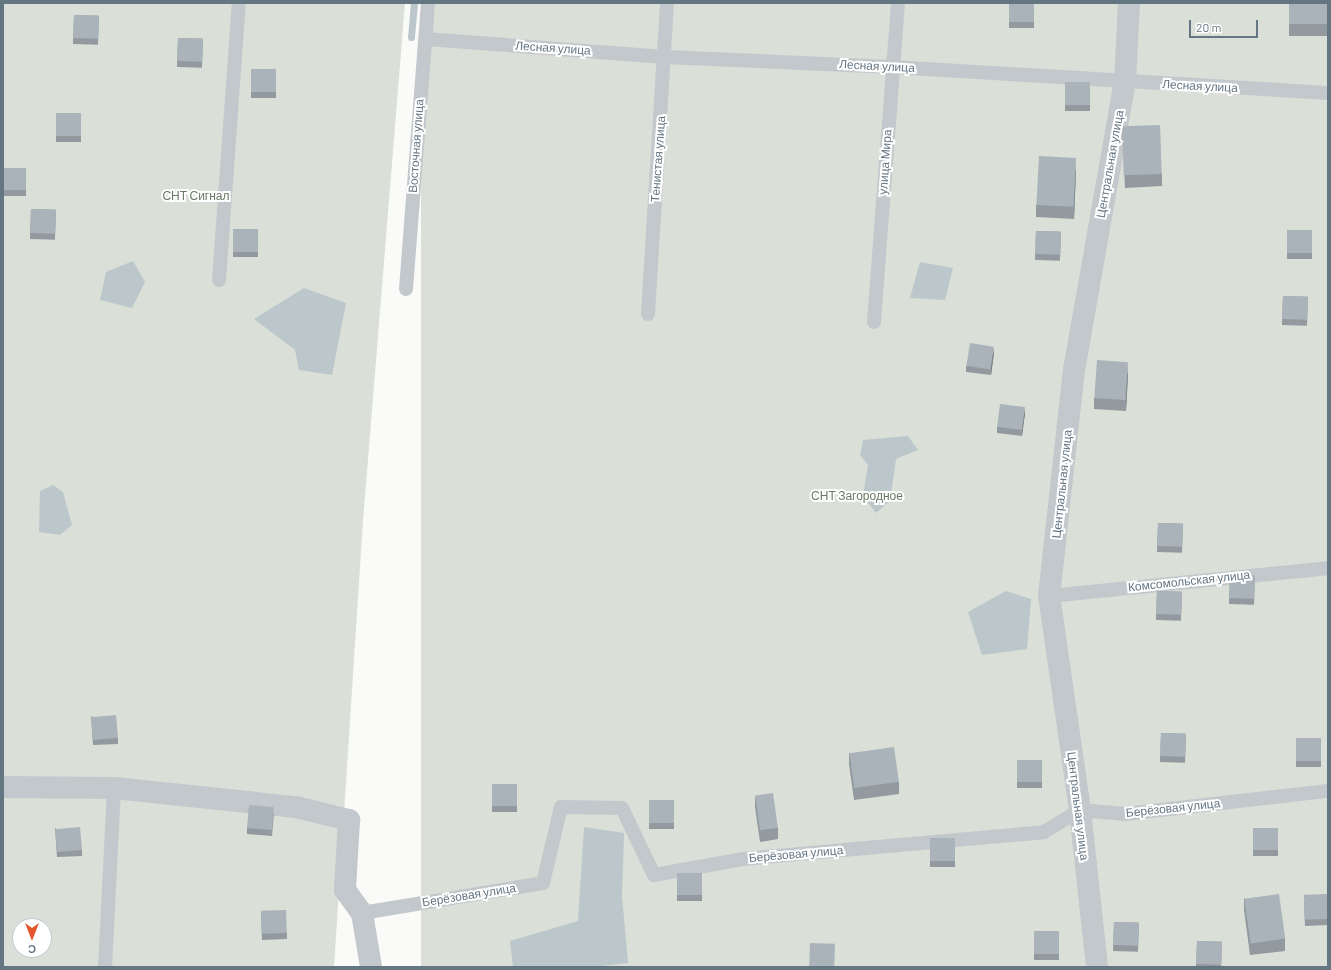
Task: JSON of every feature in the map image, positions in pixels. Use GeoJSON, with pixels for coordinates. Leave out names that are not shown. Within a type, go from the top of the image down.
{"type":"FeatureCollection","features":[{"type":"Feature","properties":{"kind":"street","name":"Центральная улица"},"geometry":{"type":"LineString","coordinates":[[1097,967],[1080,810],[1049,596],[1074,370],[1125,82],[1129,3]]}},
{"type":"Feature","properties":{"kind":"street"},"geometry":{"type":"LineString","coordinates":[[3,787],[114,788],[296,807],[349,820],[345,890],[362,913],[371,967]]}},
{"type":"Feature","properties":{"kind":"lane"},"geometry":{"type":"LineString","coordinates":[[219,280],[239,3]]}},
{"type":"Feature","properties":{"kind":"lane","name":"Восточная улица"},"geometry":{"type":"LineString","coordinates":[[406,289],[428,3]]}},
{"type":"Feature","properties":{"kind":"lane","name":"Тенистая улица"},"geometry":{"type":"LineString","coordinates":[[648,314],[665,57],[667,3]]}},
{"type":"Feature","properties":{"kind":"lane","name":"улица Мира"},"geometry":{"type":"LineString","coordinates":[[874,322],[898,3]]}},
{"type":"Feature","properties":{"kind":"lane","name":"Лесная улица"},"geometry":{"type":"LineString","coordinates":[[426,39],[665,57],[892,67],[1328,93]]}},
{"type":"Feature","properties":{"kind":"lane","name":"Комсомольская улица"},"geometry":{"type":"LineString","coordinates":[[1049,596],[1328,568]]}},
{"type":"Feature","properties":{"kind":"lane"},"geometry":{"type":"LineString","coordinates":[[105,967],[114,788]]}},
{"type":"Feature","properties":{"kind":"lane","name":"Берёзовая улица"},"geometry":{"type":"LineString","coordinates":[[362,913],[543,883],[561,807],[622,808],[654,875],[743,859],[1044,832],[1080,810],[1125,814],[1328,791]]}},
{"type":"Feature","properties":{"kind":"green space","name":"СНТ Сигнал"},"geometry":{"type":"Polygon","coordinates":[[[3,3],[405,3],[363,521],[334,967],[3,967],[3,3]]]}},
{"type":"Feature","properties":{"kind":"green space","name":"СНТ Загородное"},"geometry":{"type":"Polygon","coordinates":[[[421,3],[1328,3],[1328,967],[421,967],[421,3]]]}},
{"type":"Feature","properties":{"kind":"shaded area"},"geometry":{"type":"Polygon","coordinates":[[[133,261],[145,282],[132,308],[100,300],[106,272],[133,261]]]}},
{"type":"Feature","properties":{"kind":"shaded area"},"geometry":{"type":"Polygon","coordinates":[[[920,262],[953,268],[945,300],[910,298],[920,262]]]}},
{"type":"Feature","properties":{"kind":"shaded area"},"geometry":{"type":"Polygon","coordinates":[[[304,288],[346,303],[332,375],[299,370],[295,350],[254,319],[304,288]]]}},
{"type":"Feature","properties":{"kind":"shaded area"},"geometry":{"type":"Polygon","coordinates":[[[908,436],[918,450],[896,459],[890,501],[876,513],[863,496],[868,465],[860,455],[863,440],[908,436]]]}},
{"type":"Feature","properties":{"kind":"shaded area"},"geometry":{"type":"Polygon","coordinates":[[[53,485],[63,492],[72,525],[60,535],[39,532],[40,491],[53,485]]]}},
{"type":"Feature","properties":{"kind":"shaded area"},"geometry":{"type":"Polygon","coordinates":[[[1006,591],[1031,599],[1027,649],[982,655],[968,612],[1006,591]]]}},
{"type":"Feature","properties":{"kind":"shaded area"},"geometry":{"type":"Polygon","coordinates":[[[584,827],[624,833],[622,896],[628,963],[593,967],[513,967],[510,941],[578,921],[584,827]]]}},
{"type":"Feature","properties":{"kind":"building"},"geometry":{"type":"Polygon","coordinates":[[[1009,3],[1034,3],[1034,22],[1009,22],[1009,3]]]}},
{"type":"Feature","properties":{"kind":"building"},"geometry":{"type":"Polygon","coordinates":[[[1289,3],[1327,3],[1327,24],[1289,24],[1289,3]]]}},
{"type":"Feature","properties":{"kind":"building"},"geometry":{"type":"Polygon","coordinates":[[[74,15],[99,16],[98,39],[73,38],[74,15]]]}},
{"type":"Feature","properties":{"kind":"building"},"geometry":{"type":"Polygon","coordinates":[[[178,38],[203,39],[202,62],[177,61],[178,38]]]}},
{"type":"Feature","properties":{"kind":"building"},"geometry":{"type":"Polygon","coordinates":[[[251,69],[276,69],[276,92],[251,92],[251,69]]]}},
{"type":"Feature","properties":{"kind":"building"},"geometry":{"type":"Polygon","coordinates":[[[1065,82],[1090,82],[1090,105],[1065,105],[1065,82]]]}},
{"type":"Feature","properties":{"kind":"building"},"geometry":{"type":"Polygon","coordinates":[[[56,113],[81,113],[81,136],[56,136],[56,113]]]}},
{"type":"Feature","properties":{"kind":"building"},"geometry":{"type":"Polygon","coordinates":[[[1160,125],[1162,174],[1124,175],[1122,126],[1160,125]]]}},
{"type":"Feature","properties":{"kind":"building"},"geometry":{"type":"Polygon","coordinates":[[[1039,156],[1076,158],[1073,207],[1036,205],[1039,156]]]}},
{"type":"Feature","properties":{"kind":"building"},"geometry":{"type":"Polygon","coordinates":[[[3,168],[26,168],[26,190],[3,190],[3,168]]]}},
{"type":"Feature","properties":{"kind":"building"},"geometry":{"type":"Polygon","coordinates":[[[31,209],[56,210],[55,234],[30,233],[31,209]]]}},
{"type":"Feature","properties":{"kind":"building"},"geometry":{"type":"Polygon","coordinates":[[[233,229],[258,229],[258,252],[233,252],[233,229]]]}},
{"type":"Feature","properties":{"kind":"building"},"geometry":{"type":"Polygon","coordinates":[[[1287,230],[1312,230],[1312,253],[1287,253],[1287,230]]]}},
{"type":"Feature","properties":{"kind":"building"},"geometry":{"type":"Polygon","coordinates":[[[1036,231],[1061,232],[1060,255],[1035,254],[1036,231]]]}},
{"type":"Feature","properties":{"kind":"building"},"geometry":{"type":"Polygon","coordinates":[[[1283,296],[1308,297],[1307,320],[1282,319],[1283,296]]]}},
{"type":"Feature","properties":{"kind":"building"},"geometry":{"type":"Polygon","coordinates":[[[970,343],[994,347],[990,369],[966,366],[970,343]]]}},
{"type":"Feature","properties":{"kind":"building"},"geometry":{"type":"Polygon","coordinates":[[[1097,360],[1128,362],[1125,400],[1094,398],[1097,360]]]}},
{"type":"Feature","properties":{"kind":"building"},"geometry":{"type":"Polygon","coordinates":[[[1000,404],[1025,407],[1022,430],[997,427],[1000,404]]]}},
{"type":"Feature","properties":{"kind":"building"},"geometry":{"type":"Polygon","coordinates":[[[1158,523],[1183,524],[1182,547],[1157,546],[1158,523]]]}},
{"type":"Feature","properties":{"kind":"building"},"geometry":{"type":"Polygon","coordinates":[[[1230,575],[1255,576],[1254,599],[1229,598],[1230,575]]]}},
{"type":"Feature","properties":{"kind":"building"},"geometry":{"type":"Polygon","coordinates":[[[1157,591],[1182,592],[1181,615],[1156,614],[1157,591]]]}},
{"type":"Feature","properties":{"kind":"building"},"geometry":{"type":"Polygon","coordinates":[[[116,715],[118,738],[93,740],[91,717],[116,715]]]}},
{"type":"Feature","properties":{"kind":"building"},"geometry":{"type":"Polygon","coordinates":[[[1161,733],[1186,734],[1185,757],[1160,756],[1161,733]]]}},
{"type":"Feature","properties":{"kind":"building"},"geometry":{"type":"Polygon","coordinates":[[[1296,738],[1321,738],[1321,761],[1296,761],[1296,738]]]}},
{"type":"Feature","properties":{"kind":"building"},"geometry":{"type":"Polygon","coordinates":[[[894,747],[899,782],[854,788],[849,753],[894,747]]]}},
{"type":"Feature","properties":{"kind":"building"},"geometry":{"type":"Polygon","coordinates":[[[1017,760],[1042,760],[1042,782],[1017,782],[1017,760]]]}},
{"type":"Feature","properties":{"kind":"building"},"geometry":{"type":"Polygon","coordinates":[[[492,784],[517,784],[517,806],[492,806],[492,784]]]}},
{"type":"Feature","properties":{"kind":"building"},"geometry":{"type":"Polygon","coordinates":[[[773,793],[778,828],[760,830],[755,796],[773,793]]]}},
{"type":"Feature","properties":{"kind":"building"},"geometry":{"type":"Polygon","coordinates":[[[649,800],[674,800],[674,823],[649,823],[649,800]]]}},
{"type":"Feature","properties":{"kind":"building"},"geometry":{"type":"Polygon","coordinates":[[[249,805],[274,807],[272,830],[247,828],[249,805]]]}},
{"type":"Feature","properties":{"kind":"building"},"geometry":{"type":"Polygon","coordinates":[[[80,827],[82,850],[57,852],[55,829],[80,827]]]}},
{"type":"Feature","properties":{"kind":"building"},"geometry":{"type":"Polygon","coordinates":[[[1253,828],[1278,828],[1278,850],[1253,850],[1253,828]]]}},
{"type":"Feature","properties":{"kind":"building"},"geometry":{"type":"Polygon","coordinates":[[[930,838],[955,838],[955,861],[930,861],[930,838]]]}},
{"type":"Feature","properties":{"kind":"building"},"geometry":{"type":"Polygon","coordinates":[[[677,873],[702,873],[702,895],[677,895],[677,873]]]}},
{"type":"Feature","properties":{"kind":"building"},"geometry":{"type":"Polygon","coordinates":[[[1279,894],[1285,939],[1251,943],[1244,899],[1279,894]]]}},
{"type":"Feature","properties":{"kind":"building"},"geometry":{"type":"Polygon","coordinates":[[[1327,894],[1328,919],[1305,920],[1304,895],[1327,894]]]}},
{"type":"Feature","properties":{"kind":"building"},"geometry":{"type":"Polygon","coordinates":[[[286,910],[287,933],[262,934],[261,911],[286,910]]]}},
{"type":"Feature","properties":{"kind":"building"},"geometry":{"type":"Polygon","coordinates":[[[1114,922],[1139,923],[1138,946],[1113,945],[1114,922]]]}},
{"type":"Feature","properties":{"kind":"building"},"geometry":{"type":"Polygon","coordinates":[[[1034,931],[1059,931],[1059,954],[1034,954],[1034,931]]]}},
{"type":"Feature","properties":{"kind":"building"},"geometry":{"type":"Polygon","coordinates":[[[1197,941],[1222,942],[1221,965],[1196,964],[1197,941]]]}},
{"type":"Feature","properties":{"kind":"building"},"geometry":{"type":"Polygon","coordinates":[[[810,943],[835,944],[834,967],[809,966],[810,943]]]}},
{"type":"Feature","properties":{"kind":"waterway"},"geometry":{"type":"LineString","coordinates":[[411,37],[414,3]]}}]}
